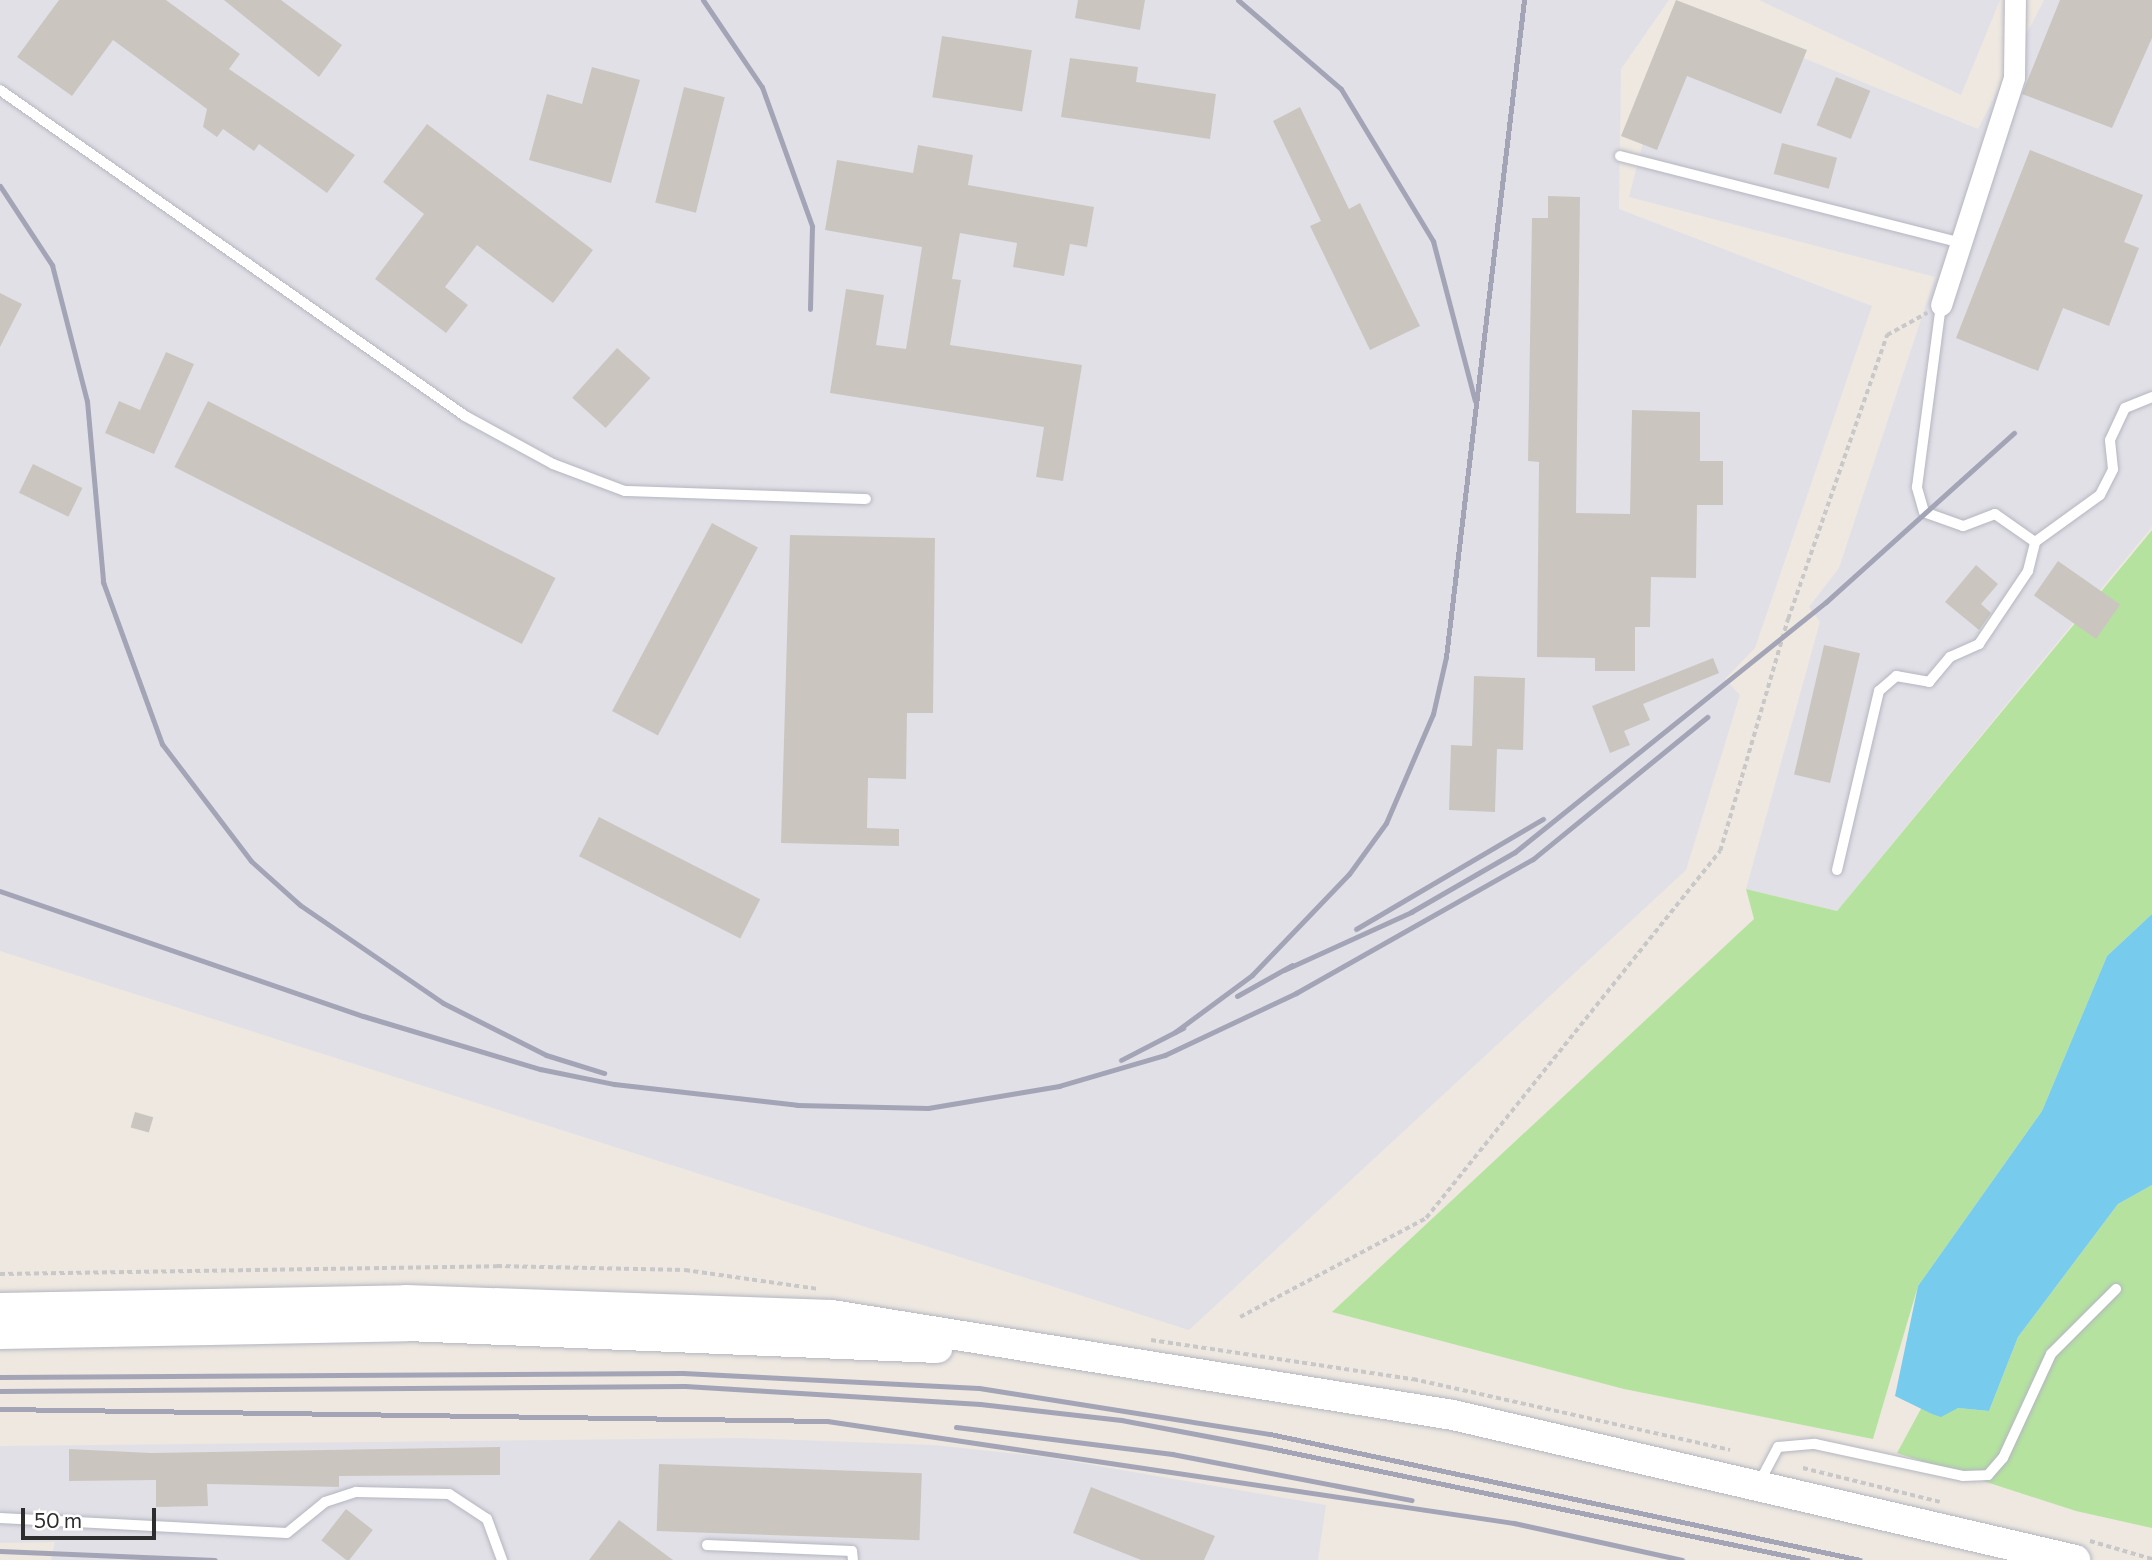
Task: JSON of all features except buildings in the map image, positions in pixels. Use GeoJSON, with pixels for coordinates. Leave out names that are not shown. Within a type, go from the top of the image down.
{"type":"FeatureCollection","features":[{"type":"Feature","properties":{"kind":"main road"},"geometry":{"type":"LineString","coordinates":[[0,1308],[406,1300],[685,1307],[832,1315],[1127,1360],[1453,1415],[2075,1560]]}},
{"type":"Feature","properties":{"kind":"main road"},"geometry":{"type":"LineString","coordinates":[[0,1334],[502,1327],[1127,1360]]}},
{"type":"Feature","properties":{"kind":"street"},"geometry":{"type":"LineString","coordinates":[[1941,305],[2014,77],[2015,0]]}},
{"type":"Feature","properties":{"kind":"lane"},"geometry":{"type":"LineString","coordinates":[[0,90],[466,416],[553,464],[625,491],[866,499]]}},
{"type":"Feature","properties":{"kind":"lane"},"geometry":{"type":"LineString","coordinates":[[1620,156],[1961,243]]}},
{"type":"Feature","properties":{"kind":"lane"},"geometry":{"type":"LineString","coordinates":[[1941,305],[1917,487],[1924,512],[1963,526],[1995,514],[2035,542]]}},
{"type":"Feature","properties":{"kind":"lane"},"geometry":{"type":"LineString","coordinates":[[1837,870],[1879,691],[1896,676],[1929,682],[1950,657],[1979,644],[2028,571],[2035,542],[2100,495],[2113,469],[2110,440],[2125,408],[2152,397]]}},
{"type":"Feature","properties":{"kind":"lane"},"geometry":{"type":"LineString","coordinates":[[1758,1485],[1777,1447],[1815,1444],[1963,1476],[1988,1475],[2003,1458],[2050,1354],[2116,1289]]}},
{"type":"Feature","properties":{"kind":"lane"},"geometry":{"type":"LineString","coordinates":[[0,1518],[252,1527],[286,1533],[325,1502],[356,1492],[449,1494],[487,1520],[502,1560]]}},
{"type":"Feature","properties":{"kind":"lane"},"geometry":{"type":"LineString","coordinates":[[707,1545],[852,1551],[853,1560]]}},
{"type":"Feature","properties":{"kind":"path"},"geometry":{"type":"LineString","coordinates":[[1240,1317],[1426,1218],[1720,851],[1788,619],[1887,335],[1941,305]]}},
{"type":"Feature","properties":{"kind":"shaded area"},"geometry":{"type":"Polygon","coordinates":[[[0,0],[1669,0],[1621,69],[1619,209],[1872,306],[1755,648],[1725,679],[1740,695],[1686,870],[1189,1330],[0,951],[0,0]]]}},
{"type":"Feature","properties":{"kind":"shaded area"},"geometry":{"type":"Polygon","coordinates":[[[1759,0],[2000,0],[1961,95],[1759,0]]]}},
{"type":"Feature","properties":{"kind":"shaded area"},"geometry":{"type":"Polygon","coordinates":[[[2044,0],[2152,0],[2152,527],[1837,911],[1746,889],[1820,622],[1809,607],[1839,568],[1935,277],[1629,197],[1678,7],[1978,129],[2044,0]]]}},
{"type":"Feature","properties":{"kind":"shaded area"},"geometry":{"type":"Polygon","coordinates":[[[739,1438],[934,1445],[1046,1457],[1326,1505],[1318,1560],[51,1560],[55,1542],[0,1543],[0,1446],[739,1438]]]}},
{"type":"Feature","properties":{"kind":"green space"},"geometry":{"type":"Polygon","coordinates":[[[2152,530],[2152,914],[2107,956],[2042,1111],[1918,1286],[1873,1439],[1624,1389],[1332,1312],[1754,919],[1746,889],[1837,911],[2152,530]]]}},
{"type":"Feature","properties":{"kind":"green space"},"geometry":{"type":"Polygon","coordinates":[[[2152,1185],[2152,1528],[2076,1511],[1897,1453],[1923,1405],[1932,1414],[1958,1408],[1989,1411],[2018,1337],[2118,1204],[2152,1185]]]}},
{"type":"Feature","properties":{"kind":"water"},"geometry":{"type":"Polygon","coordinates":[[[2152,914],[2152,1185],[2118,1204],[2018,1337],[1989,1411],[1958,1408],[1941,1417],[1932,1414],[1895,1396],[1918,1286],[2042,1111],[2107,956],[2152,914]]]}},
{"type":"Feature","properties":{"kind":"railway"},"geometry":{"type":"LineString","coordinates":[[703,0],[762,87],[812,226],[810,309]]}},
{"type":"Feature","properties":{"kind":"railway"},"geometry":{"type":"LineString","coordinates":[[1238,0],[1341,89],[1433,241],[1475,401]]}},
{"type":"Feature","properties":{"kind":"railway"},"geometry":{"type":"LineString","coordinates":[[1175,1032],[1252,975],[1349,874],[1386,823],[1433,714],[1446,657],[1524,0]]}},
{"type":"Feature","properties":{"kind":"railway"},"geometry":{"type":"LineString","coordinates":[[0,186],[52,265],[87,401],[103,582],[162,744],[251,861],[300,905],[443,1003],[546,1055],[604,1073]]}},
{"type":"Feature","properties":{"kind":"railway"},"geometry":{"type":"LineString","coordinates":[[1284,970],[1411,912],[1515,852],[1826,602],[2014,433]]}},
{"type":"Feature","properties":{"kind":"railway"},"geometry":{"type":"LineString","coordinates":[[0,891],[363,1016],[540,1069],[614,1084],[797,1105],[928,1108],[1059,1086],[1165,1055],[1296,993],[1533,859],[1707,717]]}},
{"type":"Feature","properties":{"kind":"railway"},"geometry":{"type":"LineString","coordinates":[[1356,929],[1543,819]]}},
{"type":"Feature","properties":{"kind":"railway"},"geometry":{"type":"LineString","coordinates":[[1237,996],[1292,965]]}},
{"type":"Feature","properties":{"kind":"railway"},"geometry":{"type":"LineString","coordinates":[[1121,1060],[1183,1028]]}},
{"type":"Feature","properties":{"kind":"railway"},"geometry":{"type":"LineString","coordinates":[[0,1377],[683,1373],[979,1388],[1270,1434],[1860,1560]]}},
{"type":"Feature","properties":{"kind":"railway"},"geometry":{"type":"LineString","coordinates":[[0,1391],[685,1386],[980,1404],[1121,1420],[1270,1448],[1807,1560]]}},
{"type":"Feature","properties":{"kind":"railway"},"geometry":{"type":"LineString","coordinates":[[0,1409],[827,1421],[1514,1523],[1682,1560]]}},
{"type":"Feature","properties":{"kind":"railway"},"geometry":{"type":"LineString","coordinates":[[956,1427],[1172,1454],[1412,1500]]}},
{"type":"Feature","properties":{"kind":"railway"},"geometry":{"type":"LineString","coordinates":[[0,1551],[215,1560]]}}]}
